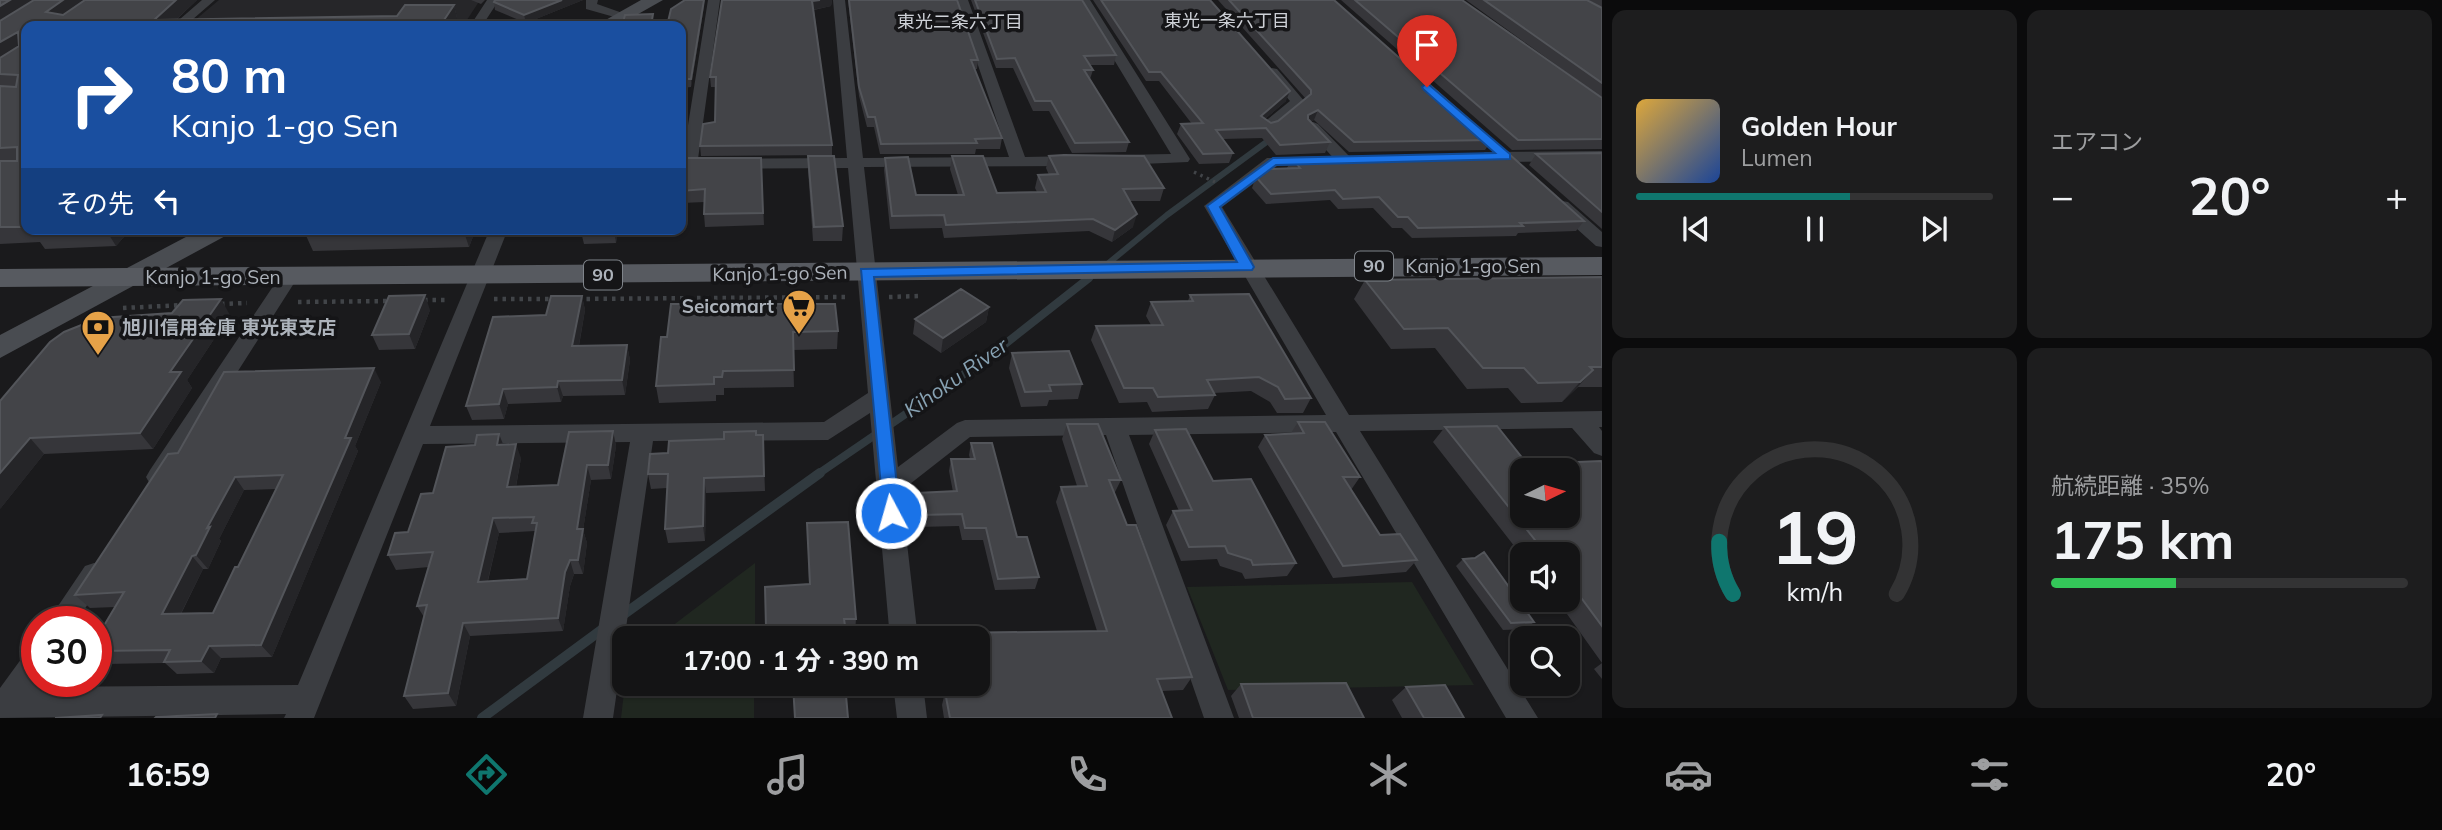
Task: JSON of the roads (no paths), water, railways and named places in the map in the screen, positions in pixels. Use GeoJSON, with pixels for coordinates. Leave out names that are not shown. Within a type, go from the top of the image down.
{"type":"FeatureCollection","features":[{"type":"Feature","properties":{"kind":"main road"},"geometry":{"type":"LineString","coordinates":[[614,21],[654,0]]}},
{"type":"Feature","properties":{"kind":"main road"},"geometry":{"type":"LineString","coordinates":[[0,348],[209,235]]}},
{"type":"Feature","properties":{"kind":"main road","name":"Kanjo 1-go Sen"},"geometry":{"type":"LineString","coordinates":[[0,278],[289,277],[476,288],[868,285],[1074,269],[1602,266]]}},
{"type":"Feature","properties":{"kind":"street"},"geometry":{"type":"LineString","coordinates":[[183,21],[209,0]]}},
{"type":"Feature","properties":{"kind":"street"},"geometry":{"type":"LineString","coordinates":[[479,21],[493,0]]}},
{"type":"Feature","properties":{"kind":"street"},"geometry":{"type":"LineString","coordinates":[[592,0],[590,6],[625,16]]}},
{"type":"Feature","properties":{"kind":"street"},"geometry":{"type":"LineString","coordinates":[[686,159],[715,0]]}},
{"type":"Feature","properties":{"kind":"street"},"geometry":{"type":"LineString","coordinates":[[839,0],[903,626]]}},
{"type":"Feature","properties":{"kind":"street"},"geometry":{"type":"LineString","coordinates":[[962,0],[1019,162]]}},
{"type":"Feature","properties":{"kind":"street"},"geometry":{"type":"LineString","coordinates":[[686,164],[1182,159],[1084,0]]}},
{"type":"Feature","properties":{"kind":"street"},"geometry":{"type":"LineString","coordinates":[[1262,61],[1298,102],[1268,126]]}},
{"type":"Feature","properties":{"kind":"street"},"geometry":{"type":"LineString","coordinates":[[1313,127],[1350,159],[1273,161],[1213,206],[1247,267],[1523,718]]}},
{"type":"Feature","properties":{"kind":"street"},"geometry":{"type":"LineString","coordinates":[[1486,139],[1525,174]]}},
{"type":"Feature","properties":{"kind":"street"},"geometry":{"type":"LineString","coordinates":[[1465,158],[1602,156]]}},
{"type":"Feature","properties":{"kind":"street"},"geometry":{"type":"LineString","coordinates":[[1544,191],[1602,242]]}},
{"type":"Feature","properties":{"kind":"street"},"geometry":{"type":"LineString","coordinates":[[3,707],[302,709],[497,235]]}},
{"type":"Feature","properties":{"kind":"street"},"geometry":{"type":"LineString","coordinates":[[145,496],[289,277]]}},
{"type":"Feature","properties":{"kind":"street"},"geometry":{"type":"LineString","coordinates":[[415,435],[828,431],[880,406]]}},
{"type":"Feature","properties":{"kind":"street"},"geometry":{"type":"LineString","coordinates":[[1578,419],[1602,447]]}},
{"type":"Feature","properties":{"kind":"street"},"geometry":{"type":"LineString","coordinates":[[888,488],[965,429],[1602,419]]}},
{"type":"Feature","properties":{"kind":"street"},"geometry":{"type":"LineString","coordinates":[[1114,425],[1219,718]]}},
{"type":"Feature","properties":{"kind":"street"},"geometry":{"type":"LineString","coordinates":[[598,718],[643,433]]}},
{"type":"Feature","properties":{"kind":"street"},"geometry":{"type":"LineString","coordinates":[[72,606],[108,553]]}},
{"type":"Feature","properties":{"kind":"street"},"geometry":{"type":"LineString","coordinates":[[3,707],[21,682]]}},
{"type":"Feature","properties":{"kind":"street"},"geometry":{"type":"LineString","coordinates":[[909,696],[912,718]]}},
{"type":"Feature","properties":{"kind":"waterway","name":"Kihoku River"},"geometry":{"type":"LineString","coordinates":[[1105,266],[1167,215],[1272,138]]}},
{"type":"Feature","properties":{"kind":"waterway","name":"Kihoku River"},"geometry":{"type":"LineString","coordinates":[[1087,280],[1094,274]]}},
{"type":"Feature","properties":{"kind":"waterway","name":"Kihoku River"},"geometry":{"type":"LineString","coordinates":[[818,474],[986,359],[1089,278]]}},
{"type":"Feature","properties":{"kind":"waterway","name":"Kihoku River"},"geometry":{"type":"LineString","coordinates":[[620,617],[820,473]]}},
{"type":"Feature","properties":{"kind":"waterway","name":"Kihoku River"},"geometry":{"type":"LineString","coordinates":[[482,718],[604,628]]}},
{"type":"Feature","properties":{"kind":"place","name":"Seicomart"},"geometry":{"type":"Point","coordinates":[799,336]}},
{"type":"Feature","properties":{"kind":"place","name":"旭川信用金庫 東光東支店"},"geometry":{"type":"Point","coordinates":[98,357]}},
{"type":"Feature","properties":{"kind":"district","name":"東光一条六丁目"},"geometry":{"type":"Point","coordinates":[1227,21]}},
{"type":"Feature","properties":{"kind":"district","name":"東光二条六丁目"},"geometry":{"type":"Point","coordinates":[960,22]}}]}
